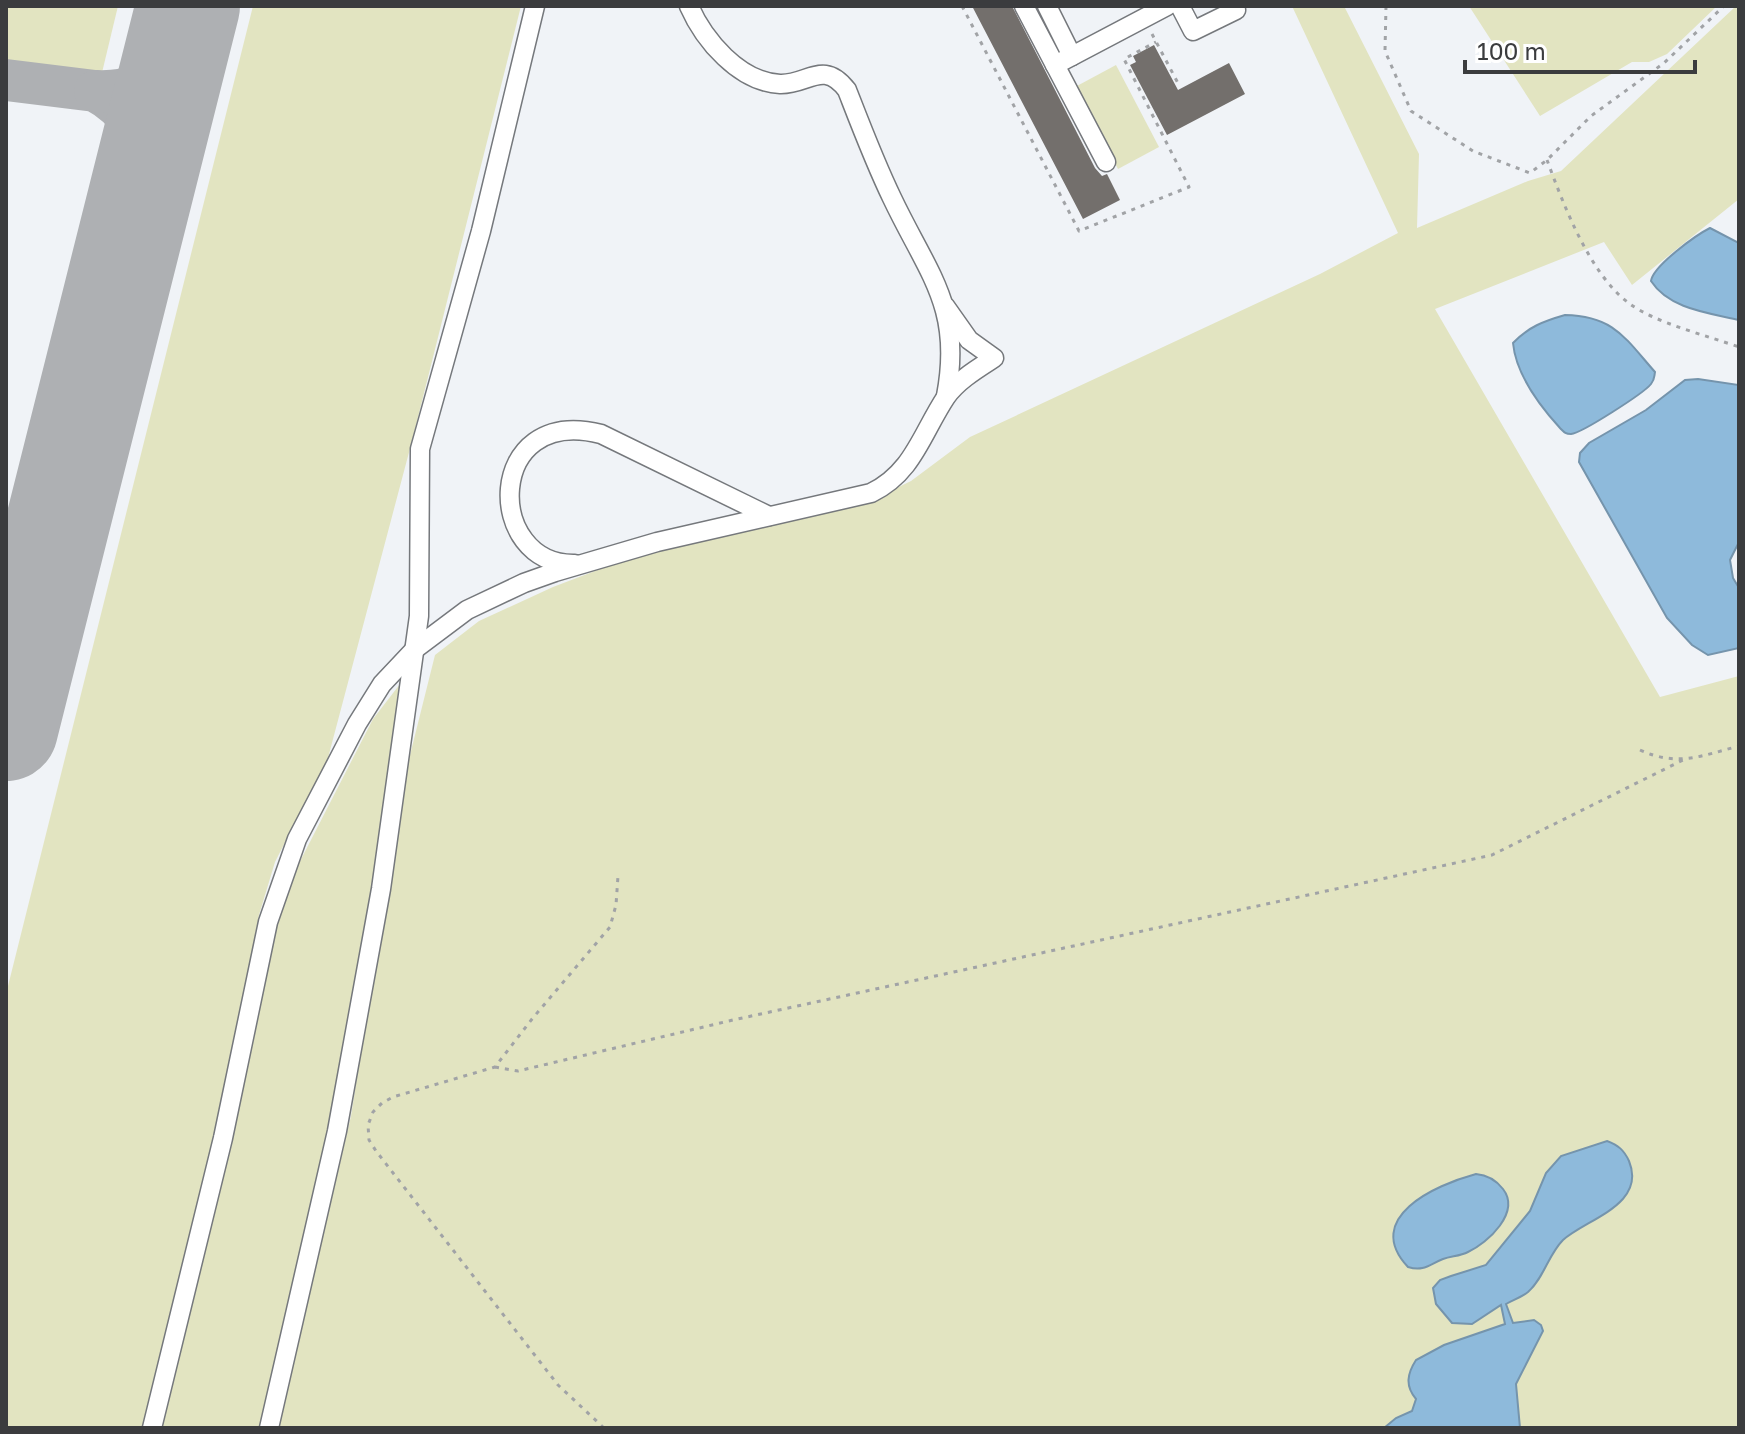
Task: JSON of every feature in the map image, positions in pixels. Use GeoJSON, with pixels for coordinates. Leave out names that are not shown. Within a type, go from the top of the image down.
{"type":"FeatureCollection","features":[{"type":"Feature","properties":{"kind":"lane"},"geometry":{"type":"LineString","coordinates":[[269,1428],[350,1065],[381,889],[419,616],[420,449],[481,231],[535,6]]}},
{"type":"Feature","properties":{"kind":"lane"},"geometry":{"type":"LineString","coordinates":[[689,6],[695,19],[730,62],[758,79],[782,84],[826,74],[839,79],[847,90],[892,199],[945,306],[969,340],[994,358],[946,396]]}},
{"type":"Feature","properties":{"kind":"lane"},"geometry":{"type":"LineString","coordinates":[[1024,6],[1106,162]]}},
{"type":"Feature","properties":{"kind":"lane"},"geometry":{"type":"LineString","coordinates":[[1047,6],[1072,56]]}},
{"type":"Feature","properties":{"kind":"lane"},"geometry":{"type":"LineString","coordinates":[[1055,65],[1167,6]]}},
{"type":"Feature","properties":{"kind":"lane"},"geometry":{"type":"LineString","coordinates":[[1180,6],[1193,31],[1235,8]]}},
{"type":"Feature","properties":{"kind":"lane"},"geometry":{"type":"LineString","coordinates":[[152,1428],[223,1138],[257,969],[280,884],[297,839],[357,724],[382,684],[415,649],[467,610],[524,583],[657,542],[871,493],[884,487],[898,476],[913,456],[946,396],[952,354],[945,306]]}},
{"type":"Feature","properties":{"kind":"lane"},"geometry":{"type":"LineString","coordinates":[[586,564],[558,562],[531,548],[516,526],[510,508],[513,473],[520,455],[541,438],[558,432],[587,430],[613,439],[769,516]]}},
{"type":"Feature","properties":{"kind":"path"},"geometry":{"type":"LineString","coordinates":[[1386,6],[1385,51],[1411,111],[1473,151],[1530,173],[1591,116],[1664,63],[1724,6]]}},
{"type":"Feature","properties":{"kind":"path"},"geometry":{"type":"LineString","coordinates":[[1148,27],[1180,87]]}},
{"type":"Feature","properties":{"kind":"path"},"geometry":{"type":"LineString","coordinates":[[1547,160],[1558,191],[1588,252],[1614,291],[1632,306],[1653,316],[1739,347]]}},
{"type":"Feature","properties":{"kind":"path"},"geometry":{"type":"LineString","coordinates":[[604,1428],[558,1385],[369,1140],[368,1125],[373,1112],[382,1103],[495,1067],[518,1071],[733,1020],[1492,855],[1683,760],[1739,746]]}},
{"type":"Feature","properties":{"kind":"path"},"geometry":{"type":"LineString","coordinates":[[1640,750],[1660,759],[1683,760]]}},
{"type":"Feature","properties":{"kind":"path"},"geometry":{"type":"LineString","coordinates":[[495,1067],[542,1006],[610,927],[616,905],[618,876]]}},
{"type":"Feature","properties":{"kind":"green space"},"geometry":{"type":"Polygon","coordinates":[[[6,6],[118,6],[100,81],[6,68],[6,6]]]}},
{"type":"Feature","properties":{"kind":"green space"},"geometry":{"type":"Polygon","coordinates":[[[253,6],[521,6],[412,441],[328,758],[275,862],[259,915],[217,1134],[146,1428],[6,1428],[6,994],[253,6]]]}},
{"type":"Feature","properties":{"kind":"green space"},"geometry":{"type":"Polygon","coordinates":[[[1292,6],[1344,6],[1419,154],[1417,228],[1528,181],[1561,171],[1739,6],[1739,199],[1632,285],[1604,242],[1435,309],[1660,697],[1739,676],[1739,1428],[278,1428],[351,1116],[402,787],[435,655],[479,621],[553,587],[624,560],[868,502],[911,481],[970,437],[1320,274],[1398,233],[1292,6]]]}},
{"type":"Feature","properties":{"kind":"green space"},"geometry":{"type":"Polygon","coordinates":[[[1469,6],[1717,6],[1667,54],[1649,62],[1632,62],[1540,116],[1469,6]]]}},
{"type":"Feature","properties":{"kind":"green space"},"geometry":{"type":"Polygon","coordinates":[[[1116,65],[1159,147],[1118,169],[1075,87],[1116,65]]]}},
{"type":"Feature","properties":{"kind":"green space"},"geometry":{"type":"Polygon","coordinates":[[[407,675],[368,966],[269,1428],[161,1428],[275,930],[294,873],[373,719],[407,675]]]}},
{"type":"Feature","properties":{"kind":"water"},"geometry":{"type":"Polygon","coordinates":[[[1710,228],[1739,243],[1739,320],[1679,304],[1651,281],[1667,259],[1710,228]]]}},
{"type":"Feature","properties":{"kind":"water"},"geometry":{"type":"Polygon","coordinates":[[[1565,315],[1596,320],[1617,331],[1655,372],[1651,384],[1637,395],[1571,434],[1560,428],[1530,389],[1519,367],[1513,343],[1537,325],[1565,315]]]}},
{"type":"Feature","properties":{"kind":"water"},"geometry":{"type":"Polygon","coordinates":[[[1685,380],[1739,385],[1739,542],[1730,560],[1733,578],[1739,588],[1739,648],[1708,655],[1692,645],[1667,618],[1579,462],[1580,453],[1589,443],[1646,410],[1685,380]]]}},
{"type":"Feature","properties":{"kind":"water"},"geometry":{"type":"Polygon","coordinates":[[[1607,1141],[1620,1148],[1629,1161],[1632,1176],[1630,1189],[1611,1209],[1563,1240],[1526,1294],[1506,1304],[1513,1323],[1534,1320],[1543,1331],[1516,1384],[1520,1428],[1384,1428],[1412,1411],[1416,1399],[1408,1380],[1416,1360],[1444,1345],[1505,1324],[1501,1305],[1472,1324],[1452,1323],[1436,1304],[1433,1288],[1440,1280],[1486,1265],[1530,1211],[1546,1173],[1561,1156],[1607,1141]]]}},
{"type":"Feature","properties":{"kind":"water"},"geometry":{"type":"Polygon","coordinates":[[[1476,1174],[1495,1181],[1503,1189],[1508,1207],[1500,1226],[1468,1252],[1423,1268],[1408,1267],[1396,1249],[1393,1233],[1398,1219],[1424,1195],[1476,1174]]]}},
{"type":"Feature","properties":{"kind":"building"},"geometry":{"type":"Polygon","coordinates":[[[972,6],[1012,6],[1095,168],[1102,176],[1107,174],[1120,200],[1083,219],[972,6]]]}},
{"type":"Feature","properties":{"kind":"building"},"geometry":{"type":"Polygon","coordinates":[[[1154,45],[1178,90],[1229,63],[1245,94],[1167,135],[1130,65],[1136,62],[1133,56],[1154,45]]]}},
{"type":"Feature","properties":{"kind":"taxiway"},"geometry":{"type":"LineString","coordinates":[[95,91],[122,89],[142,82],[160,68],[177,48]]}},
{"type":"Feature","properties":{"kind":"taxiway"},"geometry":{"type":"LineString","coordinates":[[6,80],[95,91],[107,99],[118,107],[133,127],[142,151],[144,178]]}},
{"type":"Feature","properties":{"kind":"runway"},"geometry":{"type":"LineString","coordinates":[[6,729],[188,6]]}}]}
